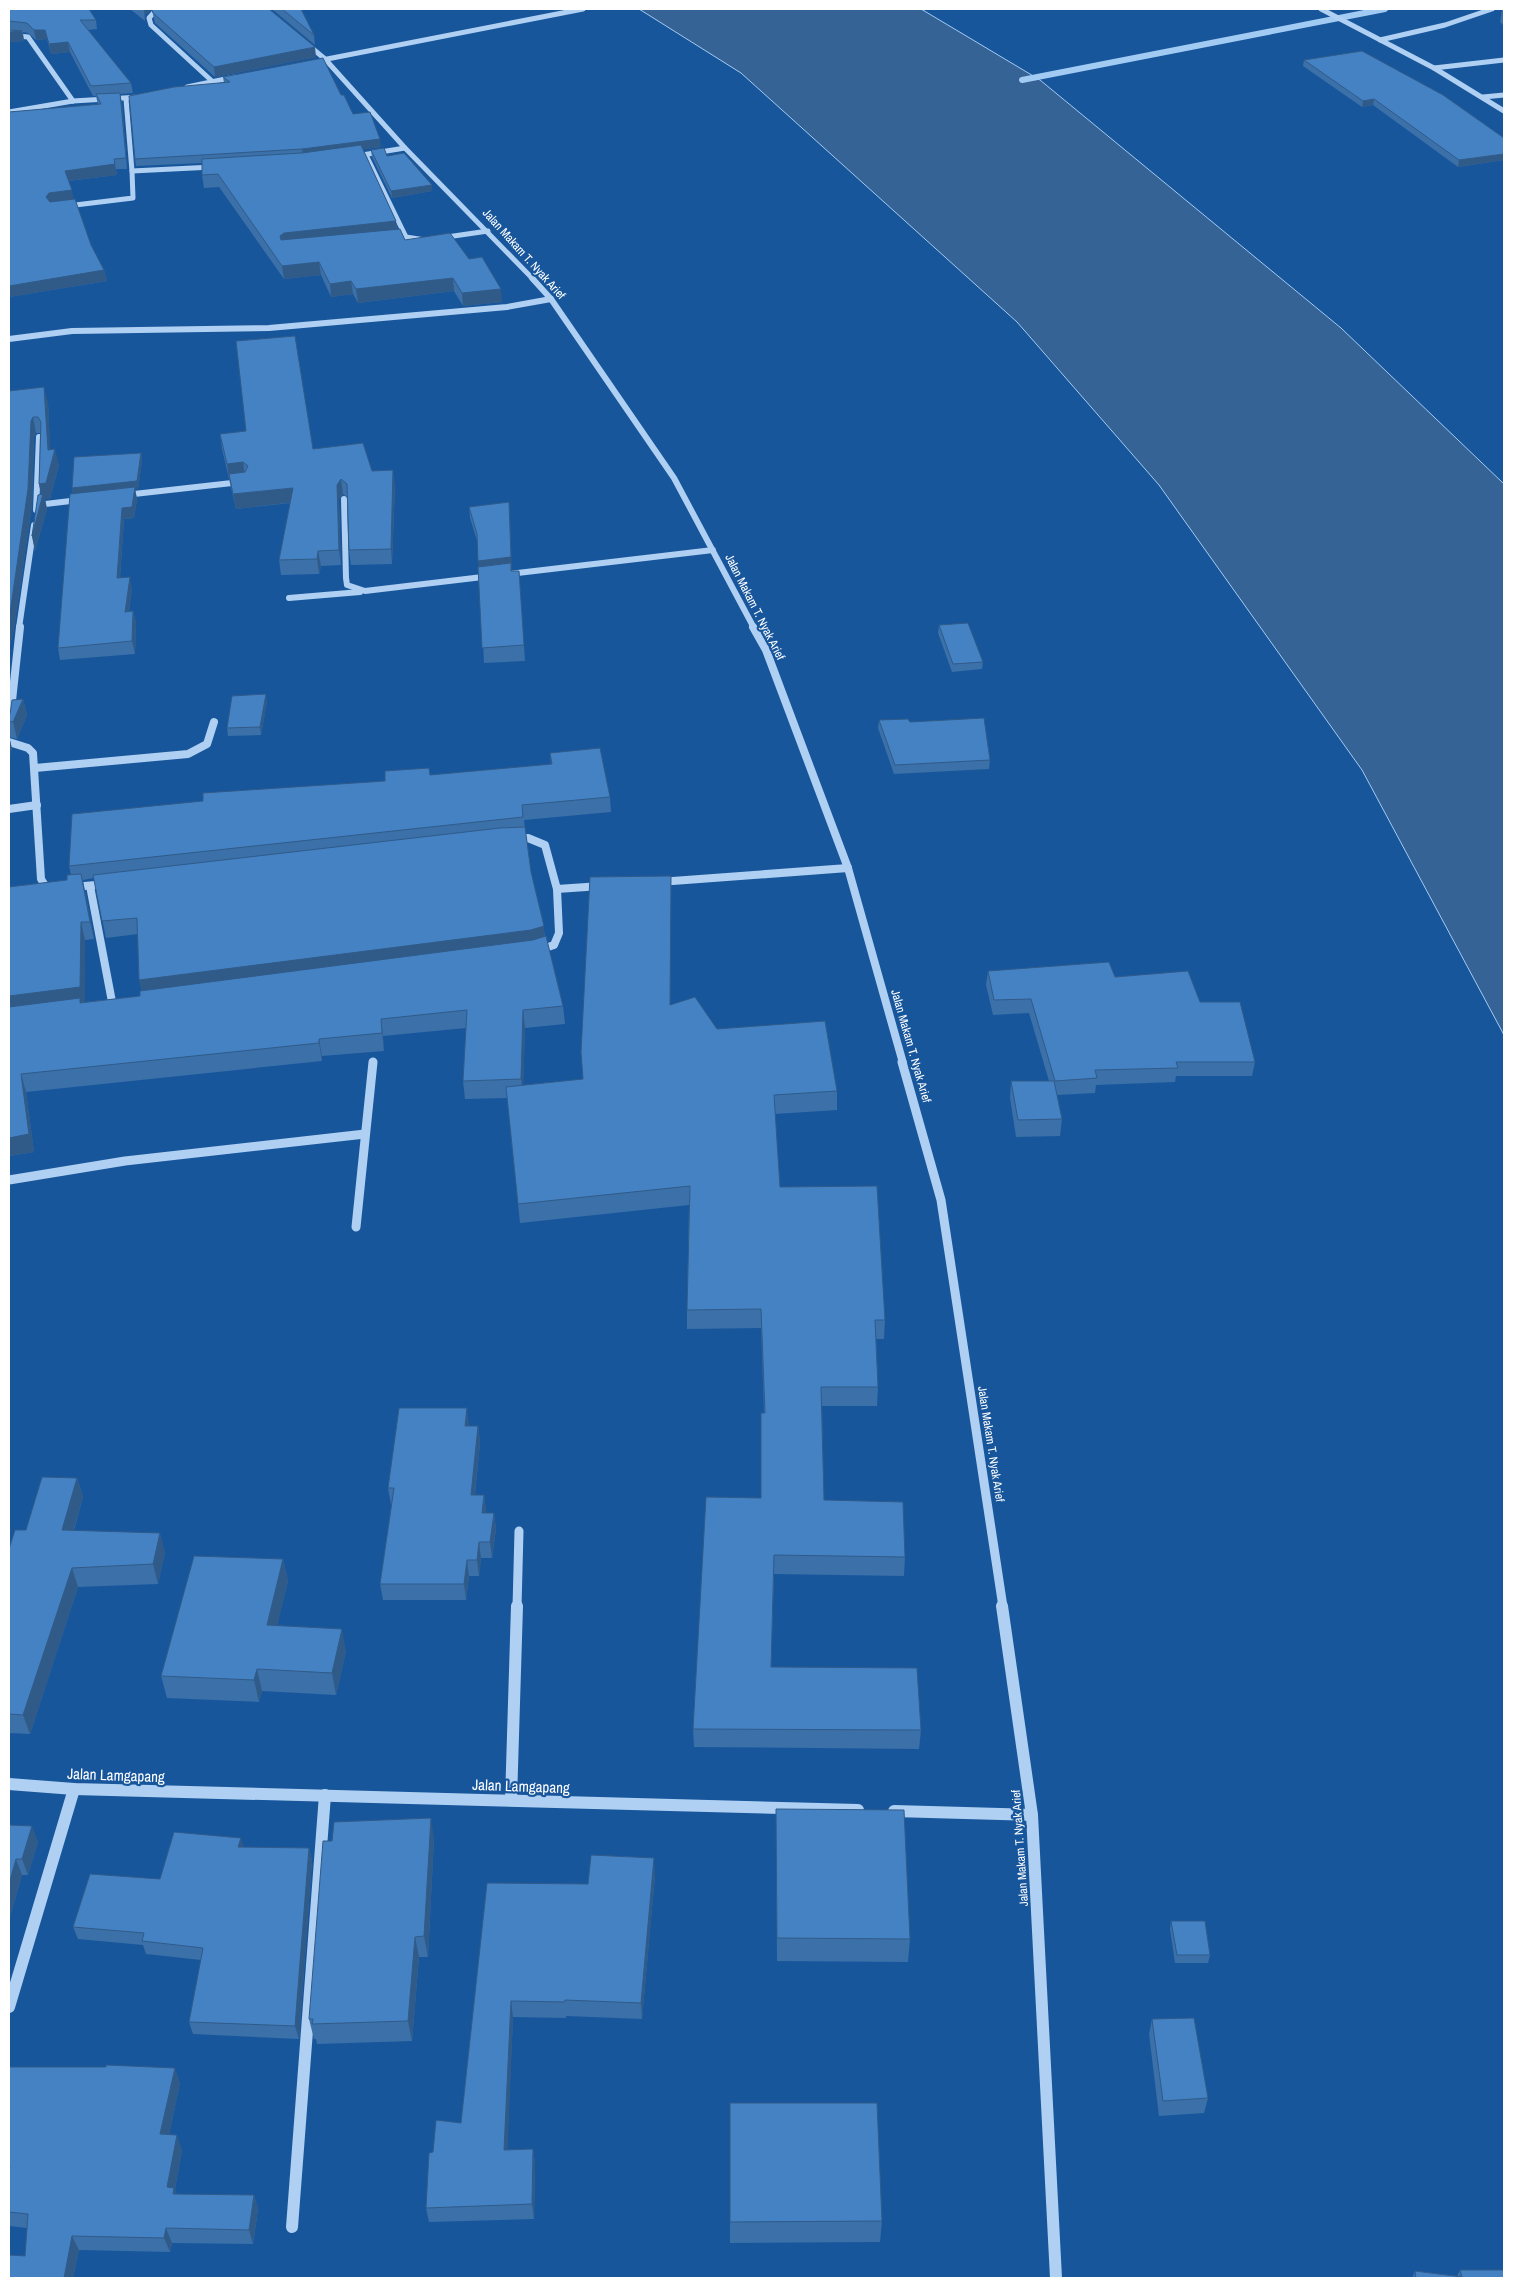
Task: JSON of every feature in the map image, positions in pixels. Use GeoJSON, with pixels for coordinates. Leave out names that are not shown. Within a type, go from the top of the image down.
{"type":"FeatureCollection","features":[{"type":"Feature","properties":{"kind":"street"},"geometry":{"type":"LineString","coordinates":[[157,9],[149,18],[151,25],[213,82]]}},
{"type":"Feature","properties":{"kind":"street"},"geometry":{"type":"LineString","coordinates":[[316,61],[583,9]]}},
{"type":"Feature","properties":{"kind":"street"},"geometry":{"type":"LineString","coordinates":[[1322,9],[1434,68],[1504,111]]}},
{"type":"Feature","properties":{"kind":"street"},"geometry":{"type":"LineString","coordinates":[[1380,40],[1445,25],[1492,9]]}},
{"type":"Feature","properties":{"kind":"street"},"geometry":{"type":"LineString","coordinates":[[9,35],[28,37],[74,101]]}},
{"type":"Feature","properties":{"kind":"street","name":"Jalan Makam T. Nyak Arief"},"geometry":{"type":"LineString","coordinates":[[302,40],[325,59],[405,148],[488,231],[551,299],[674,478],[766,650],[848,868],[941,1200],[983,1470],[1032,1815],[1056,2278]]}},
{"type":"Feature","properties":{"kind":"street"},"geometry":{"type":"LineString","coordinates":[[1434,68],[1504,60]]}},
{"type":"Feature","properties":{"kind":"street"},"geometry":{"type":"LineString","coordinates":[[184,88],[241,76]]}},
{"type":"Feature","properties":{"kind":"street"},"geometry":{"type":"LineString","coordinates":[[1482,97],[1504,95]]}},
{"type":"Feature","properties":{"kind":"street"},"geometry":{"type":"LineString","coordinates":[[9,112],[74,101],[126,99],[145,96]]}},
{"type":"Feature","properties":{"kind":"street"},"geometry":{"type":"LineString","coordinates":[[61,207],[133,198],[126,99]]}},
{"type":"Feature","properties":{"kind":"street"},"geometry":{"type":"LineString","coordinates":[[347,157],[405,148]]}},
{"type":"Feature","properties":{"kind":"street"},"geometry":{"type":"LineString","coordinates":[[366,155],[406,237]]}},
{"type":"Feature","properties":{"kind":"street"},"geometry":{"type":"LineString","coordinates":[[132,171],[218,167]]}},
{"type":"Feature","properties":{"kind":"street"},"geometry":{"type":"LineString","coordinates":[[388,239],[406,237],[423,240],[488,231]]}},
{"type":"Feature","properties":{"kind":"street"},"geometry":{"type":"LineString","coordinates":[[9,339],[72,331],[269,328],[407,318],[507,307],[551,299]]}},
{"type":"Feature","properties":{"kind":"street"},"geometry":{"type":"LineString","coordinates":[[9,728],[24,584],[37,505],[39,437]]}},
{"type":"Feature","properties":{"kind":"street"},"geometry":{"type":"LineString","coordinates":[[116,496],[245,482]]}},
{"type":"Feature","properties":{"kind":"street"},"geometry":{"type":"LineString","coordinates":[[37,505],[87,499]]}},
{"type":"Feature","properties":{"kind":"street"},"geometry":{"type":"LineString","coordinates":[[344,499],[346,578],[348,585],[354,589],[365,591]]}},
{"type":"Feature","properties":{"kind":"street"},"geometry":{"type":"LineString","coordinates":[[289,598],[365,591],[713,550]]}},
{"type":"Feature","properties":{"kind":"street"},"geometry":{"type":"LineString","coordinates":[[35,768],[188,754],[207,744],[214,722]]}},
{"type":"Feature","properties":{"kind":"street"},"geometry":{"type":"LineString","coordinates":[[9,742],[28,748],[33,753],[42,879],[44,885],[51,889]]}},
{"type":"Feature","properties":{"kind":"street"},"geometry":{"type":"LineString","coordinates":[[9,809],[37,805]]}},
{"type":"Feature","properties":{"kind":"street"},"geometry":{"type":"LineString","coordinates":[[510,839],[528,838],[545,845],[557,889],[559,933],[554,945],[534,952]]}},
{"type":"Feature","properties":{"kind":"street"},"geometry":{"type":"LineString","coordinates":[[654,882],[848,868]]}},
{"type":"Feature","properties":{"kind":"street"},"geometry":{"type":"LineString","coordinates":[[34,891],[119,882]]}},
{"type":"Feature","properties":{"kind":"street"},"geometry":{"type":"LineString","coordinates":[[90,886],[113,1007]]}},
{"type":"Feature","properties":{"kind":"street"},"geometry":{"type":"LineString","coordinates":[[557,889],[606,886]]}},
{"type":"Feature","properties":{"kind":"street"},"geometry":{"type":"LineString","coordinates":[[103,1008],[122,1006]]}},
{"type":"Feature","properties":{"kind":"street"},"geometry":{"type":"LineString","coordinates":[[356,1226],[373,1062]]}},
{"type":"Feature","properties":{"kind":"street"},"geometry":{"type":"LineString","coordinates":[[9,1180],[126,1162],[365,1134]]}},
{"type":"Feature","properties":{"kind":"street"},"geometry":{"type":"LineString","coordinates":[[512,1800],[519,1531]]}},
{"type":"Feature","properties":{"kind":"street","name":"Jalan Lamgapang"},"geometry":{"type":"LineString","coordinates":[[9,1784],[74,1789],[865,1810]]}},
{"type":"Feature","properties":{"kind":"street"},"geometry":{"type":"LineString","coordinates":[[9,2007],[74,1789]]}},
{"type":"Feature","properties":{"kind":"street"},"geometry":{"type":"LineString","coordinates":[[292,2227],[324,1795]]}},
{"type":"Feature","properties":{"kind":"street"},"geometry":{"type":"LineString","coordinates":[[885,1811],[1032,1815]]}},
{"type":"Feature","properties":{"kind":"water"},"geometry":{"type":"Polygon","coordinates":[[[639,9],[921,9],[1040,80],[1341,328],[1504,484],[1504,1035],[1362,770],[1159,485],[1017,322],[741,73],[639,9]]]}},
{"type":"Feature","properties":{"kind":"building"},"geometry":{"type":"Polygon","coordinates":[[[9,9],[89,9],[96,20],[80,20],[131,83],[91,86],[68,42],[49,44],[45,30],[34,30],[27,23],[9,21],[9,9]]]}},
{"type":"Feature","properties":{"kind":"building"},"geometry":{"type":"Polygon","coordinates":[[[153,9],[269,9],[315,47],[214,67],[153,13],[153,9]]]}},
{"type":"Feature","properties":{"kind":"building"},"geometry":{"type":"Polygon","coordinates":[[[282,9],[301,9],[314,35],[282,9]]]}},
{"type":"Feature","properties":{"kind":"building"},"geometry":{"type":"Polygon","coordinates":[[[1362,51],[1443,95],[1504,138],[1504,154],[1459,160],[1374,99],[1363,101],[1304,60],[1362,51]]]}},
{"type":"Feature","properties":{"kind":"building"},"geometry":{"type":"Polygon","coordinates":[[[323,58],[341,95],[344,95],[353,114],[370,112],[380,139],[302,149],[135,159],[129,96],[174,87],[230,82],[223,77],[323,58]]]}},
{"type":"Feature","properties":{"kind":"building"},"geometry":{"type":"Polygon","coordinates":[[[120,93],[126,158],[114,159],[115,164],[65,171],[72,190],[49,193],[46,197],[50,202],[75,199],[91,245],[104,270],[9,286],[9,112],[101,104],[96,94],[120,93]]]}},
{"type":"Feature","properties":{"kind":"building"},"geometry":{"type":"Polygon","coordinates":[[[361,145],[396,221],[284,233],[280,236],[281,240],[400,229],[405,240],[450,233],[469,259],[482,257],[501,289],[462,293],[453,278],[356,289],[351,281],[330,284],[319,262],[282,266],[218,174],[202,175],[202,159],[302,153],[361,145]]]}},
{"type":"Feature","properties":{"kind":"building"},"geometry":{"type":"Polygon","coordinates":[[[384,148],[387,156],[404,153],[432,185],[391,191],[371,150],[384,148]]]}},
{"type":"Feature","properties":{"kind":"building"},"geometry":{"type":"Polygon","coordinates":[[[295,336],[313,449],[363,443],[372,471],[393,470],[391,549],[349,550],[347,484],[341,479],[337,485],[339,550],[318,551],[317,559],[279,560],[293,488],[233,494],[229,474],[245,472],[248,466],[243,462],[227,464],[220,434],[246,431],[236,341],[295,336]]]}},
{"type":"Feature","properties":{"kind":"building"},"geometry":{"type":"Polygon","coordinates":[[[44,387],[48,450],[55,449],[46,483],[39,484],[41,422],[38,417],[33,417],[31,421],[28,489],[9,618],[9,391],[44,387]]]}},
{"type":"Feature","properties":{"kind":"building"},"geometry":{"type":"Polygon","coordinates":[[[141,453],[137,481],[72,488],[74,457],[141,453]]]}},
{"type":"Feature","properties":{"kind":"building"},"geometry":{"type":"Polygon","coordinates":[[[135,487],[132,507],[122,508],[117,578],[130,577],[125,612],[133,611],[132,641],[58,648],[70,494],[135,487]]]}},
{"type":"Feature","properties":{"kind":"building"},"geometry":{"type":"Polygon","coordinates":[[[43,494],[32,536],[38,495],[43,494]]]}},
{"type":"Feature","properties":{"kind":"building"},"geometry":{"type":"Polygon","coordinates":[[[509,502],[511,557],[478,561],[477,534],[469,507],[509,502]]]}},
{"type":"Feature","properties":{"kind":"building"},"geometry":{"type":"Polygon","coordinates":[[[511,563],[511,571],[519,571],[524,645],[482,648],[478,567],[511,563]]]}},
{"type":"Feature","properties":{"kind":"building"},"geometry":{"type":"Polygon","coordinates":[[[968,623],[983,662],[953,664],[939,625],[968,623]]]}},
{"type":"Feature","properties":{"kind":"building"},"geometry":{"type":"Polygon","coordinates":[[[266,694],[260,727],[227,728],[232,696],[266,694]]]}},
{"type":"Feature","properties":{"kind":"building"},"geometry":{"type":"Polygon","coordinates":[[[23,699],[13,722],[9,721],[12,700],[23,699]]]}},
{"type":"Feature","properties":{"kind":"building"},"geometry":{"type":"Polygon","coordinates":[[[984,718],[990,760],[895,765],[879,720],[908,719],[910,722],[984,718]]]}},
{"type":"Feature","properties":{"kind":"building"},"geometry":{"type":"Polygon","coordinates":[[[600,748],[610,797],[522,805],[523,817],[69,866],[72,814],[203,801],[203,793],[385,781],[385,771],[429,768],[430,775],[552,764],[550,753],[600,748]]]}},
{"type":"Feature","properties":{"kind":"building"},"geometry":{"type":"Polygon","coordinates":[[[525,827],[531,872],[544,926],[531,930],[139,980],[137,918],[102,921],[93,875],[500,828],[525,827]]]}},
{"type":"Feature","properties":{"kind":"building"},"geometry":{"type":"Polygon","coordinates":[[[81,874],[90,922],[81,922],[80,987],[9,996],[9,887],[67,880],[67,875],[81,874]]]}},
{"type":"Feature","properties":{"kind":"building"},"geometry":{"type":"Polygon","coordinates":[[[671,876],[670,1005],[695,997],[717,1029],[825,1021],[837,1091],[774,1095],[780,1187],[877,1186],[885,1320],[875,1320],[878,1387],[821,1387],[824,1500],[903,1502],[905,1557],[774,1555],[771,1667],[917,1668],[921,1730],[693,1729],[706,1497],[761,1498],[761,1413],[765,1413],[761,1309],[687,1310],[690,1186],[518,1204],[506,1087],[583,1079],[581,1052],[590,877],[671,876]]]}},
{"type":"Feature","properties":{"kind":"building"},"geometry":{"type":"Polygon","coordinates":[[[546,936],[563,1006],[523,1010],[521,1079],[463,1081],[467,1010],[381,1019],[382,1033],[319,1039],[319,1043],[21,1074],[29,1134],[9,1138],[9,1007],[80,998],[80,1003],[140,996],[140,991],[533,940],[546,936]]]}},
{"type":"Feature","properties":{"kind":"building"},"geometry":{"type":"Polygon","coordinates":[[[1109,962],[1115,977],[1188,971],[1200,1002],[1240,1002],[1255,1062],[1176,1062],[1178,1068],[1095,1070],[1097,1078],[1055,1081],[1031,999],[994,1000],[988,971],[1109,962]]]}},
{"type":"Feature","properties":{"kind":"building"},"geometry":{"type":"Polygon","coordinates":[[[1011,1081],[1054,1081],[1062,1119],[1018,1120],[1011,1081]]]}},
{"type":"Feature","properties":{"kind":"building"},"geometry":{"type":"Polygon","coordinates":[[[399,1408],[467,1408],[465,1426],[478,1426],[471,1495],[484,1495],[482,1513],[494,1513],[490,1542],[479,1542],[477,1560],[467,1560],[464,1584],[380,1584],[394,1488],[388,1488],[399,1408]]]}},
{"type":"Feature","properties":{"kind":"building"},"geometry":{"type":"Polygon","coordinates":[[[42,1477],[77,1478],[62,1530],[160,1533],[153,1564],[72,1568],[23,1715],[9,1714],[9,1549],[15,1530],[26,1530],[42,1477]]]}},
{"type":"Feature","properties":{"kind":"building"},"geometry":{"type":"Polygon","coordinates":[[[194,1556],[283,1559],[267,1625],[342,1629],[332,1673],[257,1669],[254,1680],[161,1676],[194,1556]]]}},
{"type":"Feature","properties":{"kind":"building"},"geometry":{"type":"Polygon","coordinates":[[[776,1809],[904,1810],[910,1939],[777,1938],[776,1809]]]}},
{"type":"Feature","properties":{"kind":"building"},"geometry":{"type":"Polygon","coordinates":[[[431,1818],[424,1936],[415,1937],[408,2021],[312,2024],[313,2019],[309,2019],[323,1841],[332,1841],[334,1822],[431,1818]]]}},
{"type":"Feature","properties":{"kind":"building"},"geometry":{"type":"Polygon","coordinates":[[[9,1825],[32,1826],[22,1859],[16,1859],[9,1884],[9,1825]]]}},
{"type":"Feature","properties":{"kind":"building"},"geometry":{"type":"Polygon","coordinates":[[[174,1832],[241,1838],[238,1847],[309,1848],[295,2026],[189,2022],[203,1948],[142,1941],[144,1933],[73,1927],[90,1874],[160,1879],[174,1832]]]}},
{"type":"Feature","properties":{"kind":"building"},"geometry":{"type":"Polygon","coordinates":[[[591,1855],[654,1858],[641,2003],[565,2000],[564,2002],[511,2001],[504,2150],[533,2149],[532,2204],[426,2208],[429,2153],[433,2152],[436,2120],[461,2123],[487,1883],[588,1884],[591,1855]]]}},
{"type":"Feature","properties":{"kind":"building"},"geometry":{"type":"Polygon","coordinates":[[[1171,1921],[1205,1921],[1210,1955],[1177,1955],[1171,1921]]]}},
{"type":"Feature","properties":{"kind":"building"},"geometry":{"type":"Polygon","coordinates":[[[1194,2018],[1208,2098],[1163,2101],[1152,2019],[1194,2018]]]}},
{"type":"Feature","properties":{"kind":"building"},"geometry":{"type":"Polygon","coordinates":[[[106,2065],[175,2068],[160,2134],[177,2135],[167,2187],[174,2188],[173,2194],[254,2195],[249,2230],[166,2228],[164,2238],[72,2236],[64,2278],[9,2278],[9,2255],[25,2256],[28,2214],[9,2212],[9,2067],[106,2067],[106,2065]]]}},
{"type":"Feature","properties":{"kind":"building"},"geometry":{"type":"Polygon","coordinates":[[[730,2103],[877,2103],[882,2221],[730,2222],[730,2103]]]}},
{"type":"Feature","properties":{"kind":"building"},"geometry":{"type":"Polygon","coordinates":[[[1460,2270],[1504,2270],[1504,2278],[1416,2278],[1415,2271],[1462,2277],[1460,2270]]]}},
{"type":"Feature","properties":{"kind":"waterway"},"geometry":{"type":"LineString","coordinates":[[1022,80],[1385,9]]}}]}
